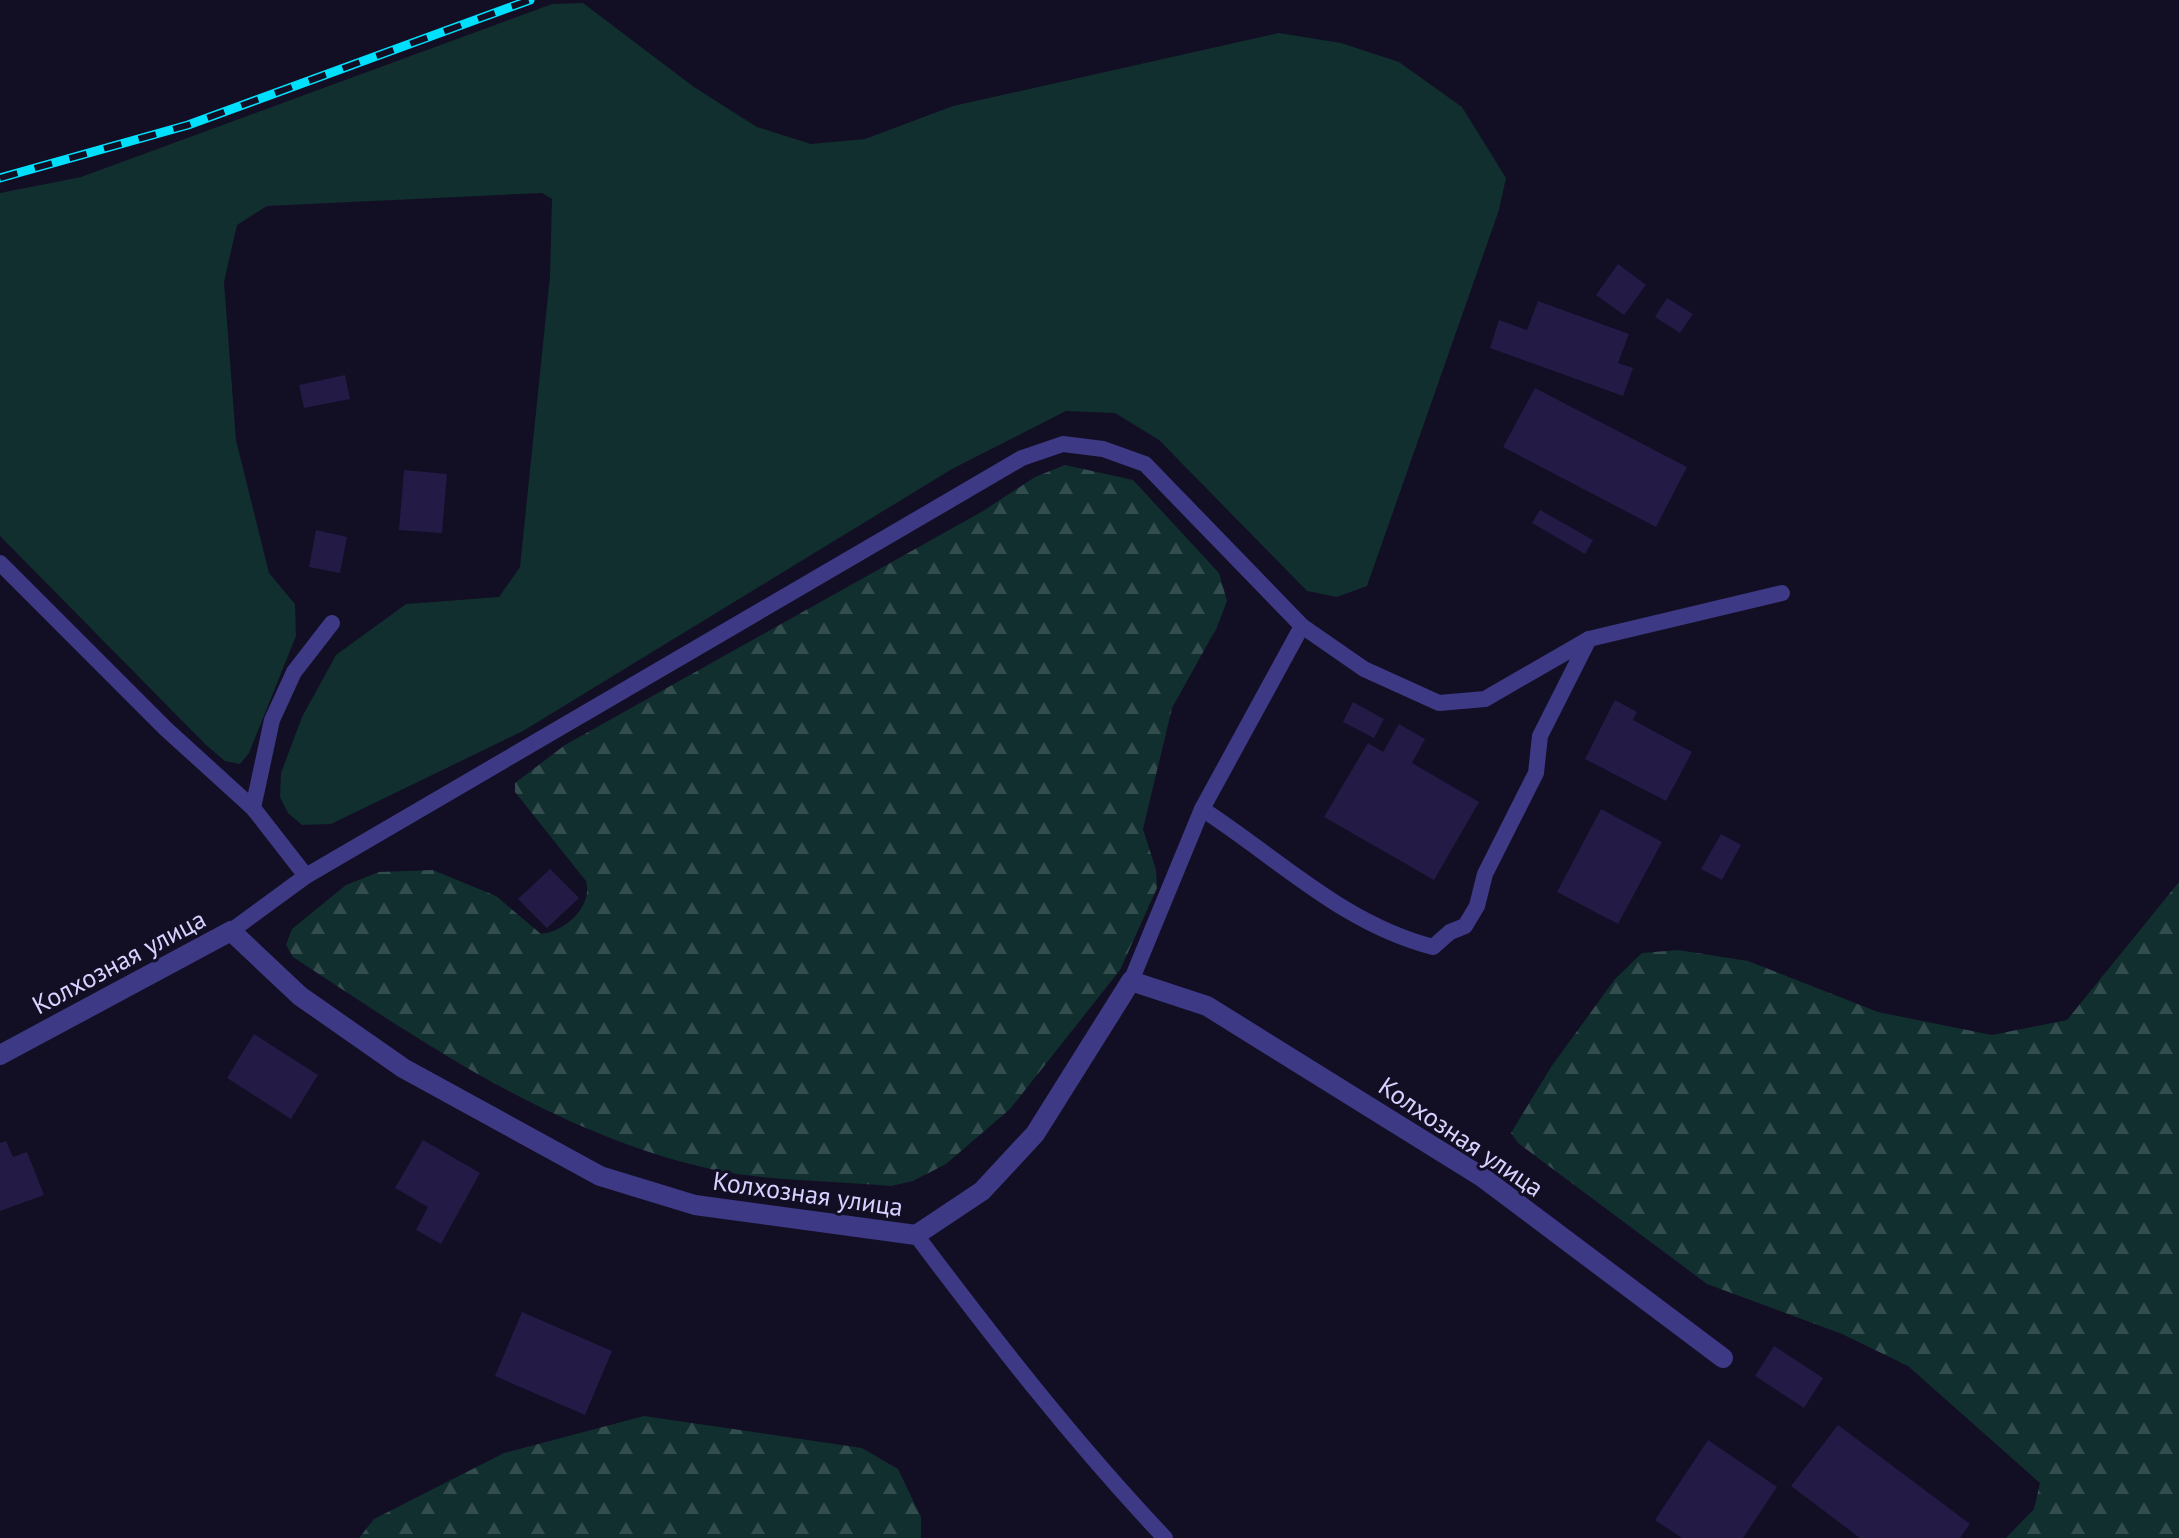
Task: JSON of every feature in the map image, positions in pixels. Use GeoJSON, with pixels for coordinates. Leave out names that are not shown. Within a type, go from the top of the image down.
{"type":"FeatureCollection","features":[{"type":"Feature","properties":{"kind":"street","name":"Колхозная улица"},"geometry":{"type":"LineString","coordinates":[[0,1055],[231,931],[300,996],[403,1068],[600,1176],[695,1205],[916,1235],[982,1191],[1035,1134],[1131,981],[1207,1006],[1482,1177],[1723,1358]]}},
{"type":"Feature","properties":{"kind":"lane"},"geometry":{"type":"LineString","coordinates":[[231,931],[306,876],[1022,458],[1063,444],[1103,449],[1145,464],[1302,626],[1364,669],[1439,703],[1485,699],[1589,639],[1782,593]]}},
{"type":"Feature","properties":{"kind":"lane"},"geometry":{"type":"LineString","coordinates":[[0,563],[166,729],[253,808],[306,876]]}},
{"type":"Feature","properties":{"kind":"lane"},"geometry":{"type":"LineString","coordinates":[[253,808],[272,720],[294,672],[332,623]]}},
{"type":"Feature","properties":{"kind":"lane"},"geometry":{"type":"LineString","coordinates":[[1131,981],[1202,809],[1302,626]]}},
{"type":"Feature","properties":{"kind":"lane"},"geometry":{"type":"LineString","coordinates":[[1202,809],[1253,843],[1333,904],[1393,937],[1433,947],[1450,932],[1465,926],[1477,906],[1485,874],[1536,773],[1540,736],[1589,639]]}},
{"type":"Feature","properties":{"kind":"lane"},"geometry":{"type":"LineString","coordinates":[[916,1235],[1000,1346],[1113,1482],[1165,1538]]}},
{"type":"Feature","properties":{"kind":"green space"},"geometry":{"type":"Polygon","coordinates":[[[583,3],[694,87],[757,127],[811,144],[865,139],[953,106],[1279,33],[1341,43],[1399,62],[1462,107],[1506,178],[1499,210],[1367,586],[1337,597],[1307,591],[1159,440],[1115,413],[1066,411],[952,469],[523,731],[331,824],[302,825],[288,813],[280,797],[281,773],[302,717],[336,655],[406,604],[499,597],[520,567],[550,276],[552,199],[542,193],[267,206],[237,225],[224,282],[236,440],[269,573],[295,604],[296,636],[249,753],[240,764],[225,761],[206,745],[0,536],[0,193],[81,177],[552,4],[583,3]]]}},
{"type":"Feature","properties":{"kind":"green space"},"geometry":{"type":"Polygon","coordinates":[[[1065,465],[1133,480],[1219,573],[1227,601],[1217,627],[1172,708],[1143,829],[1156,870],[1157,888],[1120,970],[1010,1109],[946,1164],[913,1181],[891,1186],[735,1174],[657,1155],[547,1111],[495,1083],[443,1054],[293,957],[286,945],[292,929],[346,885],[379,872],[433,870],[496,896],[541,934],[568,923],[576,916],[585,899],[586,881],[515,792],[515,783],[565,745],[983,511],[1035,477],[1065,465]]]}},
{"type":"Feature","properties":{"kind":"green space"},"geometry":{"type":"Polygon","coordinates":[[[2179,882],[2179,1538],[2006,1538],[2034,1509],[2040,1483],[1908,1366],[1842,1334],[1707,1284],[1518,1143],[1511,1133],[1551,1067],[1615,979],[1642,953],[1678,950],[1748,961],[1878,1012],[1992,1035],[2067,1020],[2179,882]]]}},
{"type":"Feature","properties":{"kind":"green space"},"geometry":{"type":"Polygon","coordinates":[[[644,1416],[862,1448],[898,1469],[921,1517],[921,1538],[359,1538],[374,1519],[504,1453],[644,1416]]]}},
{"type":"Feature","properties":{"kind":"building"},"geometry":{"type":"Polygon","coordinates":[[[1618,264],[1646,285],[1624,315],[1596,295],[1618,264]]]}},
{"type":"Feature","properties":{"kind":"building"},"geometry":{"type":"Polygon","coordinates":[[[1667,298],[1693,314],[1680,333],[1655,317],[1667,298]]]}},
{"type":"Feature","properties":{"kind":"building"},"geometry":{"type":"Polygon","coordinates":[[[1538,301],[1629,334],[1618,363],[1633,368],[1623,396],[1490,348],[1499,320],[1527,330],[1538,301]]]}},
{"type":"Feature","properties":{"kind":"building"},"geometry":{"type":"Polygon","coordinates":[[[345,375],[350,399],[304,408],[299,385],[345,375]]]}},
{"type":"Feature","properties":{"kind":"building"},"geometry":{"type":"Polygon","coordinates":[[[1535,388],[1687,467],[1656,527],[1503,447],[1535,388]]]}},
{"type":"Feature","properties":{"kind":"building"},"geometry":{"type":"Polygon","coordinates":[[[404,470],[447,474],[442,533],[399,530],[404,470]]]}},
{"type":"Feature","properties":{"kind":"building"},"geometry":{"type":"Polygon","coordinates":[[[1540,510],[1593,540],[1585,554],[1532,523],[1540,510]]]}},
{"type":"Feature","properties":{"kind":"building"},"geometry":{"type":"Polygon","coordinates":[[[316,530],[347,537],[340,573],[309,567],[316,530]]]}},
{"type":"Feature","properties":{"kind":"building"},"geometry":{"type":"Polygon","coordinates":[[[1615,700],[1637,712],[1633,720],[1692,752],[1666,801],[1585,759],[1615,700]]]}},
{"type":"Feature","properties":{"kind":"building"},"geometry":{"type":"Polygon","coordinates":[[[1353,702],[1384,719],[1374,738],[1343,722],[1353,702]]]}},
{"type":"Feature","properties":{"kind":"building"},"geometry":{"type":"Polygon","coordinates":[[[1399,724],[1425,739],[1412,763],[1479,802],[1434,880],[1324,817],[1368,743],[1383,752],[1399,724]]]}},
{"type":"Feature","properties":{"kind":"building"},"geometry":{"type":"Polygon","coordinates":[[[1601,809],[1662,842],[1618,924],[1557,892],[1601,809]]]}},
{"type":"Feature","properties":{"kind":"building"},"geometry":{"type":"Polygon","coordinates":[[[1721,834],[1741,845],[1722,880],[1701,869],[1721,834]]]}},
{"type":"Feature","properties":{"kind":"building"},"geometry":{"type":"Polygon","coordinates":[[[550,869],[579,898],[547,928],[518,899],[550,869]]]}},
{"type":"Feature","properties":{"kind":"building"},"geometry":{"type":"Polygon","coordinates":[[[254,1034],[318,1075],[291,1119],[227,1078],[254,1034]]]}},
{"type":"Feature","properties":{"kind":"building"},"geometry":{"type":"Polygon","coordinates":[[[423,1140],[480,1173],[441,1244],[416,1230],[428,1207],[395,1188],[423,1140]]]}},
{"type":"Feature","properties":{"kind":"building"},"geometry":{"type":"Polygon","coordinates":[[[6,1141],[13,1157],[27,1152],[44,1195],[0,1211],[0,1143],[6,1141]]]}},
{"type":"Feature","properties":{"kind":"building"},"geometry":{"type":"Polygon","coordinates":[[[522,1312],[612,1351],[585,1415],[495,1376],[522,1312]]]}},
{"type":"Feature","properties":{"kind":"building"},"geometry":{"type":"Polygon","coordinates":[[[1774,1346],[1823,1378],[1804,1408],[1755,1376],[1774,1346]]]}},
{"type":"Feature","properties":{"kind":"building"},"geometry":{"type":"Polygon","coordinates":[[[1838,1425],[1970,1524],[1960,1538],[1860,1538],[1791,1486],[1838,1425]]]}},
{"type":"Feature","properties":{"kind":"building"},"geometry":{"type":"Polygon","coordinates":[[[1708,1440],[1777,1487],[1743,1538],[1682,1538],[1655,1520],[1708,1440]]]}},
{"type":"Feature","properties":{"kind":"railway"},"geometry":{"type":"LineString","coordinates":[[0,178],[188,125],[530,0]]}}]}
